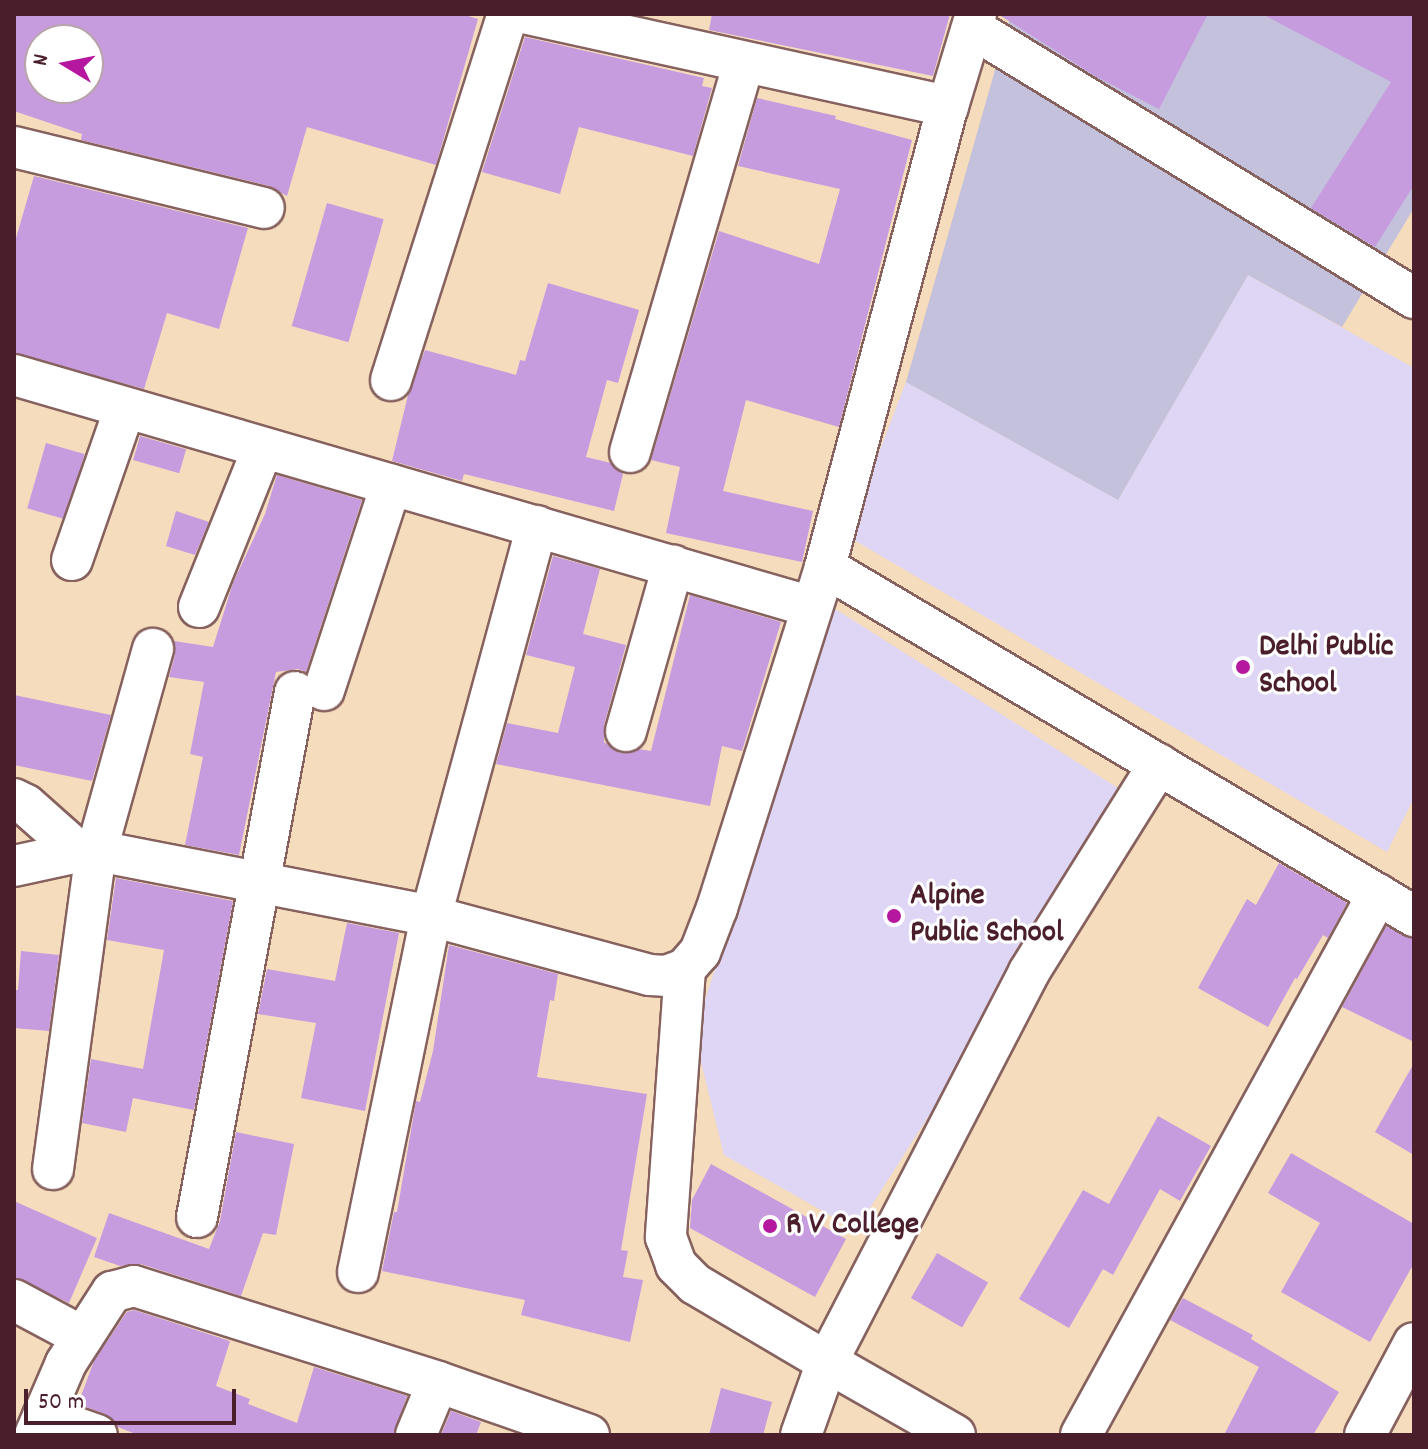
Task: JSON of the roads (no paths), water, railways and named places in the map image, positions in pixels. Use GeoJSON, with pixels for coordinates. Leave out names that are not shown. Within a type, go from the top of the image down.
{"type":"FeatureCollection","features":[{"type":"Feature","properties":{"kind":"street"},"geometry":{"type":"LineString","coordinates":[[391,380],[508,14]]}},
{"type":"Feature","properties":{"kind":"street"},"geometry":{"type":"LineString","coordinates":[[528,14],[948,106]]}},
{"type":"Feature","properties":{"kind":"street"},"geometry":{"type":"LineString","coordinates":[[14,866],[88,853],[431,916],[649,975],[666,976],[685,969],[700,952],[717,908],[825,567],[948,106],[974,21],[1414,298]]}},
{"type":"Feature","properties":{"kind":"street"},"geometry":{"type":"LineString","coordinates":[[630,452],[744,62]]}},
{"type":"Feature","properties":{"kind":"street"},"geometry":{"type":"LineString","coordinates":[[14,147],[264,208]]}},
{"type":"Feature","properties":{"kind":"street"},"geometry":{"type":"LineString","coordinates":[[14,375],[812,607]]}},
{"type":"Feature","properties":{"kind":"street"},"geometry":{"type":"LineString","coordinates":[[72,560],[125,408]]}},
{"type":"Feature","properties":{"kind":"street"},"geometry":{"type":"LineString","coordinates":[[199,607],[263,448]]}},
{"type":"Feature","properties":{"kind":"street"},"geometry":{"type":"LineString","coordinates":[[197,1217],[259,883],[309,691],[391,485]]}},
{"type":"Feature","properties":{"kind":"street"},"geometry":{"type":"LineString","coordinates":[[358,1272],[431,916],[537,526]]}},
{"type":"Feature","properties":{"kind":"street"},"geometry":{"type":"LineString","coordinates":[[626,731],[673,566]]}},
{"type":"Feature","properties":{"kind":"street"},"geometry":{"type":"LineString","coordinates":[[825,567],[1414,916]]}},
{"type":"Feature","properties":{"kind":"street"},"geometry":{"type":"LineString","coordinates":[[53,1169],[88,853],[153,649]]}},
{"type":"Feature","properties":{"kind":"street"},"geometry":{"type":"LineString","coordinates":[[801,1435],[827,1362],[1029,972],[1159,764]]}},
{"type":"Feature","properties":{"kind":"street"},"geometry":{"type":"LineString","coordinates":[[14,799],[88,853]]}},
{"type":"Feature","properties":{"kind":"street"},"geometry":{"type":"LineString","coordinates":[[1081,1435],[1378,894]]}},
{"type":"Feature","properties":{"kind":"street"},"geometry":{"type":"LineString","coordinates":[[685,969],[666,1237],[676,1265],[695,1284],[955,1435]]}},
{"type":"Feature","properties":{"kind":"street"},"geometry":{"type":"LineString","coordinates":[[97,1435],[39,1426],[66,1363],[112,1292],[134,1286],[438,1382],[589,1435]]}},
{"type":"Feature","properties":{"kind":"street"},"geometry":{"type":"LineString","coordinates":[[14,1300],[83,1337]]}},
{"type":"Feature","properties":{"kind":"street"},"geometry":{"type":"LineString","coordinates":[[1365,1435],[1414,1343]]}},
{"type":"Feature","properties":{"kind":"street"},"geometry":{"type":"LineString","coordinates":[[416,1435],[438,1382]]}},
{"type":"Feature","properties":{"kind":"place","name":"Delhi Public School"},"geometry":{"type":"Point","coordinates":[1243,667]}},
{"type":"Feature","properties":{"kind":"place","name":"Alpine Public School"},"geometry":{"type":"Point","coordinates":[894,916]}},
{"type":"Feature","properties":{"kind":"place","name":"R V College"},"geometry":{"type":"Point","coordinates":[770,1226]}}]}
